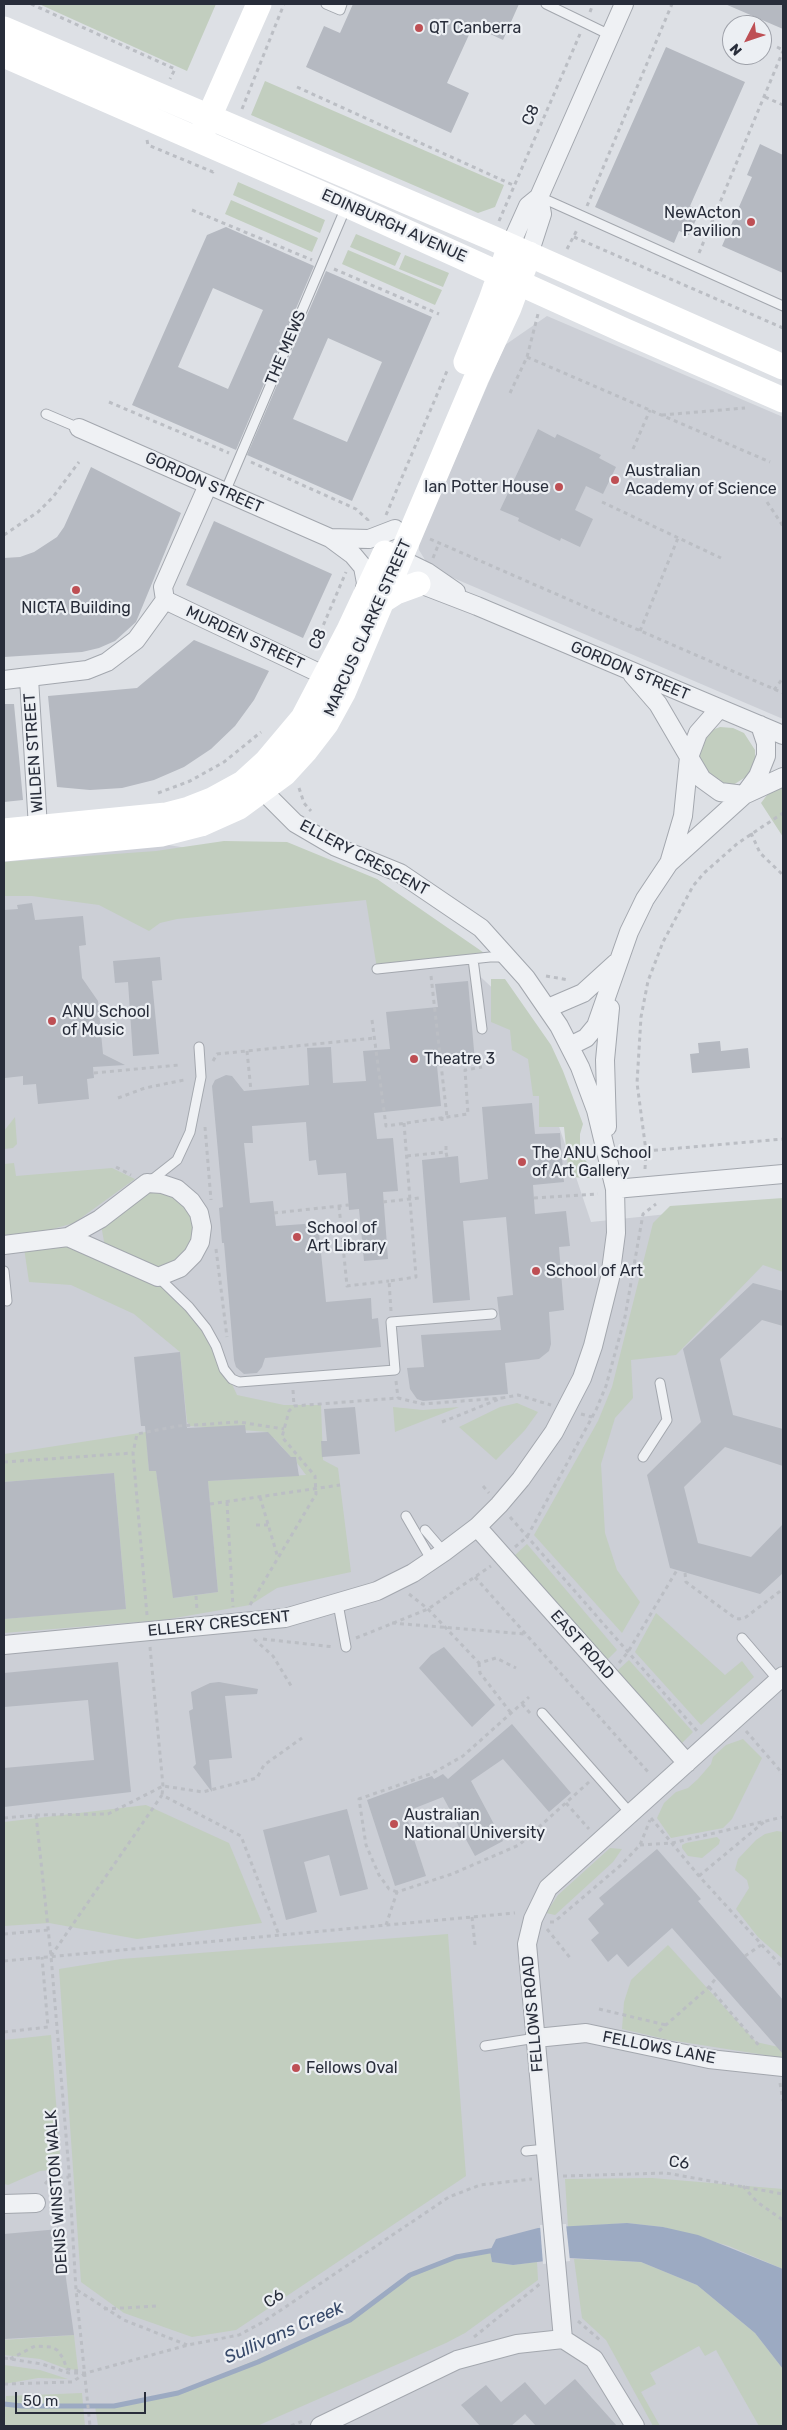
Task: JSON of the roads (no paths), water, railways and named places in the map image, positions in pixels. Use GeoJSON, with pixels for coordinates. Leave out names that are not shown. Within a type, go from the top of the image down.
{"type":"FeatureCollection","features":[{"type":"Feature","properties":{"kind":"main road"},"geometry":{"type":"LineString","coordinates":[[200,140],[208,117],[259,4]]}},
{"type":"Feature","properties":{"kind":"main road","name":"EDINBURGH AVENUE"},"geometry":{"type":"LineString","coordinates":[[4,29],[179,118],[200,140],[783,400]]}},
{"type":"Feature","properties":{"kind":"main road","name":"EDINBURGH AVENUE"},"geometry":{"type":"LineString","coordinates":[[4,55],[179,118],[208,117],[511,246],[783,367]]}},
{"type":"Feature","properties":{"kind":"main road","name":"MARCUS CLARKE STREET"},"geometry":{"type":"LineString","coordinates":[[4,832],[166,815],[189,810],[289,768],[326,724],[343,693],[368,634],[383,549],[486,314],[510,278],[511,246]]}},
{"type":"Feature","properties":{"kind":"main road"},"geometry":{"type":"LineString","coordinates":[[373,599],[418,584]]}},
{"type":"Feature","properties":{"kind":"main road","name":"MARCUS CLARKE STREET"},"geometry":{"type":"LineString","coordinates":[[4,849],[182,830],[201,824],[239,807],[302,718],[316,670],[373,599]]}},
{"type":"Feature","properties":{"kind":"main road"},"geometry":{"type":"LineString","coordinates":[[316,670],[334,674],[340,670],[353,643],[368,634]]}},
{"type":"Feature","properties":{"kind":"street","name":"MARCUS CLARKE STREET"},"geometry":{"type":"LineString","coordinates":[[511,246],[528,206],[539,197],[624,4]]}},
{"type":"Feature","properties":{"kind":"street","name":"GORDON STREET"},"geometry":{"type":"LineString","coordinates":[[79,428],[330,538],[383,549],[427,572],[477,606]]}},
{"type":"Feature","properties":{"kind":"street"},"geometry":{"type":"LineString","coordinates":[[4,680],[86,670],[107,662],[136,640],[165,600],[163,587],[208,485]]}},
{"type":"Feature","properties":{"kind":"street","name":"GORDON STREET"},"geometry":{"type":"LineString","coordinates":[[383,549],[418,584],[477,606],[783,735]]}},
{"type":"Feature","properties":{"kind":"street","name":"GORDON STREET"},"geometry":{"type":"LineString","coordinates":[[373,599],[366,583],[363,567],[383,549]]}},
{"type":"Feature","properties":{"kind":"street","name":"MURDEN STREET"},"geometry":{"type":"LineString","coordinates":[[165,600],[316,670]]}},
{"type":"Feature","properties":{"kind":"street"},"geometry":{"type":"LineString","coordinates":[[629,670],[658,704],[698,775],[709,786],[725,793],[744,795],[783,777]]}},
{"type":"Feature","properties":{"kind":"street","name":"WILDEN STREET"},"geometry":{"type":"LineString","coordinates":[[29,678],[38,828]]}},
{"type":"Feature","properties":{"kind":"street"},"geometry":{"type":"LineString","coordinates":[[670,863],[683,816],[689,757],[698,733],[719,708]]}},
{"type":"Feature","properties":{"kind":"street"},"geometry":{"type":"LineString","coordinates":[[570,1046],[586,1038],[596,1026],[618,960],[645,899],[670,863],[744,795],[758,776],[765,760],[766,743],[760,725]]}},
{"type":"Feature","properties":{"kind":"street","name":"ELLERY CRESCENT"},"geometry":{"type":"LineString","coordinates":[[4,1645],[285,1618],[338,1604],[377,1591],[394,1582],[438,1556],[477,1528],[521,1479],[554,1432],[582,1378],[604,1310],[616,1233],[615,1189],[609,1155],[594,1103],[570,1046],[548,1008],[509,958],[481,928],[400,873],[316,836],[295,823],[258,782]]}},
{"type":"Feature","properties":{"kind":"street"},"geometry":{"type":"LineString","coordinates":[[548,1008],[583,993],[618,960]]}},
{"type":"Feature","properties":{"kind":"street"},"geometry":{"type":"LineString","coordinates":[[609,1155],[606,1046],[618,960]]}},
{"type":"Feature","properties":{"kind":"street"},"geometry":{"type":"LineString","coordinates":[[615,1189],[783,1174]]}},
{"type":"Feature","properties":{"kind":"street"},"geometry":{"type":"LineString","coordinates":[[4,1245],[68,1237],[100,1219],[140,1179],[169,1186],[186,1196],[199,1213],[202,1228],[197,1248],[189,1260],[174,1272],[158,1277],[68,1237]]}},
{"type":"Feature","properties":{"kind":"street","name":"EAST ROAD"},"geometry":{"type":"LineString","coordinates":[[477,1528],[687,1763]]}},
{"type":"Feature","properties":{"kind":"street","name":"FELLOWS ROAD"},"geometry":{"type":"LineString","coordinates":[[563,2339],[527,1944],[533,1919],[548,1888],[781,1678]]}},
{"type":"Feature","properties":{"kind":"street","name":"FELLOWS LANE"},"geometry":{"type":"LineString","coordinates":[[536,2038],[586,2033],[709,2059],[780,2067]]}},
{"type":"Feature","properties":{"kind":"street"},"geometry":{"type":"LineString","coordinates":[[4,2204],[36,2203]]}},
{"type":"Feature","properties":{"kind":"street"},"geometry":{"type":"LineString","coordinates":[[320,2426],[344,2421],[457,2360],[517,2344],[563,2339],[594,2359],[635,2426]]}},
{"type":"Feature","properties":{"kind":"lane"},"geometry":{"type":"LineString","coordinates":[[326,4],[340,10],[342,4]]}},
{"type":"Feature","properties":{"kind":"lane"},"geometry":{"type":"LineString","coordinates":[[546,4],[610,35]]}},
{"type":"Feature","properties":{"kind":"lane"},"geometry":{"type":"LineString","coordinates":[[539,197],[783,306]]}},
{"type":"Feature","properties":{"kind":"lane","name":"THE MEWS"},"geometry":{"type":"LineString","coordinates":[[225,492],[348,205]]}},
{"type":"Feature","properties":{"kind":"lane"},"geometry":{"type":"LineString","coordinates":[[46,414],[79,428]]}},
{"type":"Feature","properties":{"kind":"lane"},"geometry":{"type":"LineString","coordinates":[[377,969],[473,959],[509,958]]}},
{"type":"Feature","properties":{"kind":"lane"},"geometry":{"type":"LineString","coordinates":[[473,959],[482,1029]]}},
{"type":"Feature","properties":{"kind":"lane"},"geometry":{"type":"LineString","coordinates":[[140,1179],[177,1160],[190,1132],[201,1077],[199,1047]]}},
{"type":"Feature","properties":{"kind":"lane"},"geometry":{"type":"LineString","coordinates":[[4,1271],[7,1301]]}},
{"type":"Feature","properties":{"kind":"lane"},"geometry":{"type":"LineString","coordinates":[[158,1277],[189,1307],[206,1328],[216,1346],[224,1369],[232,1379],[239,1382],[258,1383],[395,1370],[392,1322],[492,1314]]}},
{"type":"Feature","properties":{"kind":"lane"},"geometry":{"type":"LineString","coordinates":[[643,1457],[667,1420],[660,1383]]}},
{"type":"Feature","properties":{"kind":"lane"},"geometry":{"type":"LineString","coordinates":[[406,1516],[438,1556]]}},
{"type":"Feature","properties":{"kind":"lane"},"geometry":{"type":"LineString","coordinates":[[426,1530],[438,1556]]}},
{"type":"Feature","properties":{"kind":"lane"},"geometry":{"type":"LineString","coordinates":[[338,1604],[346,1647]]}},
{"type":"Feature","properties":{"kind":"lane"},"geometry":{"type":"LineString","coordinates":[[742,1638],[781,1678]]}},
{"type":"Feature","properties":{"kind":"lane"},"geometry":{"type":"LineString","coordinates":[[542,1712],[631,1814]]}},
{"type":"Feature","properties":{"kind":"lane"},"geometry":{"type":"LineString","coordinates":[[486,2046],[536,2038]]}},
{"type":"Feature","properties":{"kind":"lane"},"geometry":{"type":"LineString","coordinates":[[526,2151],[546,2149]]}},
{"type":"Feature","properties":{"kind":"water"},"geometry":{"type":"Polygon","coordinates":[[[627,2223],[663,2227],[698,2235],[783,2269],[783,2369],[755,2333],[697,2285],[641,2262],[570,2258],[513,2265],[492,2262],[490,2251],[496,2239],[538,2228],[627,2223]]]}},
{"type":"Feature","properties":{"kind":"waterway","name":"Sullivans Creek"},"geometry":{"type":"LineString","coordinates":[[4,2404],[22,2406],[114,2406],[178,2393],[258,2362],[350,2320],[410,2275],[456,2257],[495,2250]]}},
{"type":"Feature","properties":{"kind":"place","name":"QT Canberra"},"geometry":{"type":"Point","coordinates":[419,28]}},
{"type":"Feature","properties":{"kind":"place","name":"NewActon Pavilion"},"geometry":{"type":"Point","coordinates":[751,222]}},
{"type":"Feature","properties":{"kind":"place","name":"Australian Academy of Science"},"geometry":{"type":"Point","coordinates":[615,480]}},
{"type":"Feature","properties":{"kind":"place","name":"Ian Potter House"},"geometry":{"type":"Point","coordinates":[559,487]}},
{"type":"Feature","properties":{"kind":"place","name":"NICTA Building"},"geometry":{"type":"Point","coordinates":[76,590]}},
{"type":"Feature","properties":{"kind":"place","name":"ANU School of Music"},"geometry":{"type":"Point","coordinates":[52,1021]}},
{"type":"Feature","properties":{"kind":"place","name":"Theatre 3"},"geometry":{"type":"Point","coordinates":[414,1059]}},
{"type":"Feature","properties":{"kind":"place","name":"The ANU School of Art Gallery"},"geometry":{"type":"Point","coordinates":[522,1162]}},
{"type":"Feature","properties":{"kind":"place","name":"School of Art Library"},"geometry":{"type":"Point","coordinates":[297,1237]}},
{"type":"Feature","properties":{"kind":"place","name":"School of Art"},"geometry":{"type":"Point","coordinates":[536,1271]}},
{"type":"Feature","properties":{"kind":"place","name":"Australian National University"},"geometry":{"type":"Point","coordinates":[394,1824]}},
{"type":"Feature","properties":{"kind":"place","name":"Fellows Oval"},"geometry":{"type":"Point","coordinates":[296,2068]}}]}
